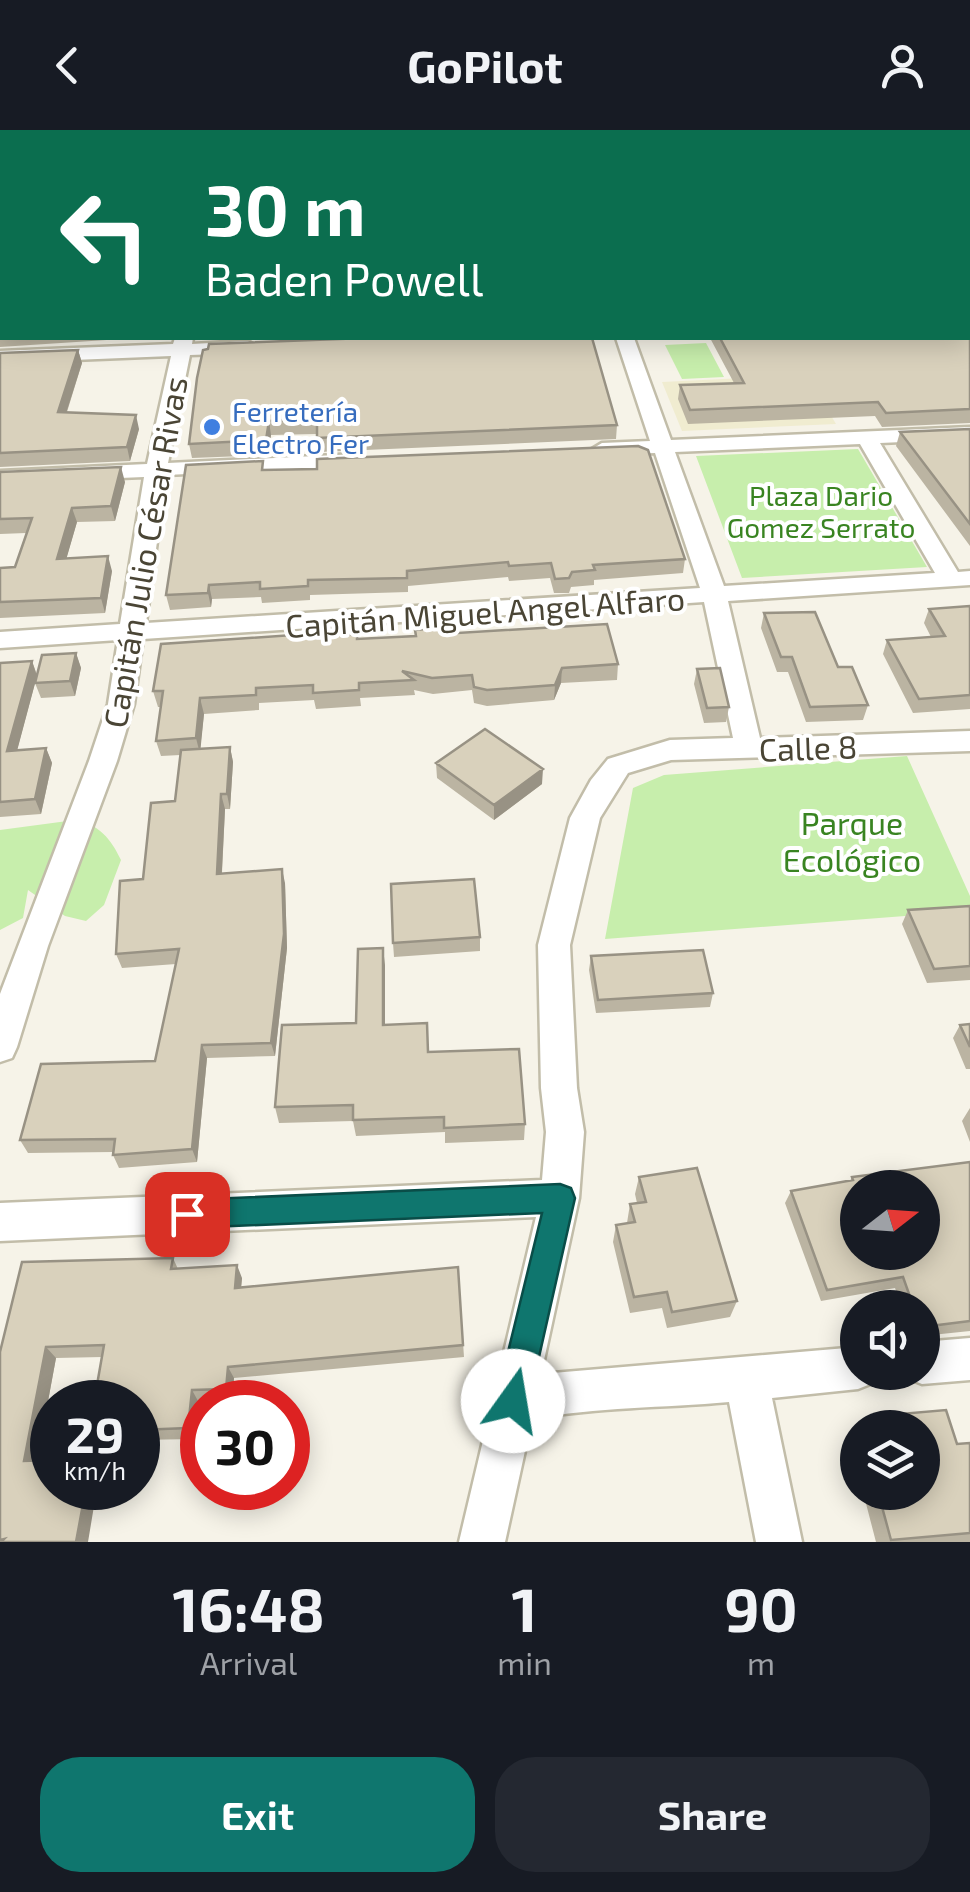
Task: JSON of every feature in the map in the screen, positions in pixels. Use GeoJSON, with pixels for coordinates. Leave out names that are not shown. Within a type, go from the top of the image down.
{"type":"FeatureCollection","features":[{"type":"Feature","properties":{"kind":"street"},"geometry":{"type":"LineString","coordinates":[[626,340],[715,596],[749,749]]}},
{"type":"Feature","properties":{"kind":"street"},"geometry":{"type":"LineString","coordinates":[[0,357],[183,344],[276,346]]}},
{"type":"Feature","properties":{"kind":"street","name":"Capitán Julio César Rivas"},"geometry":{"type":"LineString","coordinates":[[0,1047],[32,946],[104,761],[121,704],[156,470],[183,344]]}},
{"type":"Feature","properties":{"kind":"street"},"geometry":{"type":"LineString","coordinates":[[586,450],[970,433]]}},
{"type":"Feature","properties":{"kind":"street"},"geometry":{"type":"LineString","coordinates":[[867,438],[960,578]]}},
{"type":"Feature","properties":{"kind":"street"},"geometry":{"type":"LineString","coordinates":[[0,478],[371,460]]}},
{"type":"Feature","properties":{"kind":"street","name":"Capitán Miguel Angel Alfaro"},"geometry":{"type":"LineString","coordinates":[[0,640],[960,578]]}},
{"type":"Feature","properties":{"kind":"street","name":"Calle 8"},"geometry":{"type":"LineString","coordinates":[[560,1198],[566,1132],[559,1088],[554,945],[586,818],[601,786],[618,766],[670,750],[970,741]]}},
{"type":"Feature","properties":{"kind":"street"},"geometry":{"type":"LineString","coordinates":[[0,1222],[560,1198],[482,1542]]}},
{"type":"Feature","properties":{"kind":"street"},"geometry":{"type":"LineString","coordinates":[[940,1362],[970,1359]]}},
{"type":"Feature","properties":{"kind":"street"},"geometry":{"type":"LineString","coordinates":[[513,1401],[570,1390],[639,1388],[840,1369]]}},
{"type":"Feature","properties":{"kind":"street"},"geometry":{"type":"LineString","coordinates":[[746,1377],[779,1542]]}},
{"type":"Feature","properties":{"kind":"shaded area"},"geometry":{"type":"Polygon","coordinates":[[[807,375],[836,424],[682,431],[662,382],[807,375]]]}},
{"type":"Feature","properties":{"kind":"green space"},"geometry":{"type":"Polygon","coordinates":[[[706,343],[724,377],[682,379],[665,345],[706,343]]]}},
{"type":"Feature","properties":{"kind":"green space","name":"Plaza Dario Gomez Serrato"},"geometry":{"type":"Polygon","coordinates":[[[858,449],[927,567],[742,578],[696,456],[858,449]]]}},
{"type":"Feature","properties":{"kind":"green space","name":"Parque Ecológico"},"geometry":{"type":"Polygon","coordinates":[[[907,756],[970,896],[970,911],[605,939],[633,788],[664,775],[907,756]]]}},
{"type":"Feature","properties":{"kind":"green space"},"geometry":{"type":"Polygon","coordinates":[[[75,820],[103,834],[121,860],[104,905],[86,921],[65,916],[28,890],[23,918],[0,930],[0,830],[75,820]]]}},
{"type":"Feature","properties":{"kind":"building"},"geometry":{"type":"Polygon","coordinates":[[[593,340],[617,425],[317,438],[317,419],[269,421],[266,440],[189,444],[197,378],[203,350],[209,344],[593,340]]]}},
{"type":"Feature","properties":{"kind":"building"},"geometry":{"type":"Polygon","coordinates":[[[721,340],[970,340],[970,409],[886,413],[878,402],[690,410],[680,385],[744,383],[721,340]]]}},
{"type":"Feature","properties":{"kind":"building"},"geometry":{"type":"Polygon","coordinates":[[[78,350],[58,412],[136,415],[127,447],[0,453],[0,353],[78,350]]]}},
{"type":"Feature","properties":{"kind":"building"},"geometry":{"type":"Polygon","coordinates":[[[970,429],[970,524],[900,432],[970,429]]]}},
{"type":"Feature","properties":{"kind":"building"},"geometry":{"type":"Polygon","coordinates":[[[638,446],[648,450],[685,559],[593,565],[595,570],[572,572],[569,578],[555,579],[551,563],[509,566],[508,562],[407,571],[407,578],[308,580],[308,586],[260,589],[260,582],[209,585],[208,593],[166,595],[186,465],[263,461],[262,470],[317,469],[317,459],[638,446]]]}},
{"type":"Feature","properties":{"kind":"building"},"geometry":{"type":"Polygon","coordinates":[[[121,467],[111,506],[72,508],[57,559],[108,556],[101,598],[0,602],[0,568],[15,567],[32,518],[0,519],[0,472],[121,467]]]}},
{"type":"Feature","properties":{"kind":"building"},"geometry":{"type":"Polygon","coordinates":[[[970,606],[970,695],[919,699],[887,640],[945,636],[929,609],[970,606]]]}},
{"type":"Feature","properties":{"kind":"building"},"geometry":{"type":"Polygon","coordinates":[[[815,612],[838,667],[852,667],[868,705],[810,707],[792,657],[781,657],[764,613],[815,612]]]}},
{"type":"Feature","properties":{"kind":"building"},"geometry":{"type":"Polygon","coordinates":[[[607,624],[618,664],[562,668],[555,685],[487,690],[474,687],[472,675],[432,678],[402,671],[414,680],[359,683],[359,690],[313,693],[313,685],[256,688],[256,695],[200,698],[196,738],[156,741],[163,691],[153,691],[161,644],[307,634],[357,634],[357,639],[416,636],[415,630],[457,626],[458,633],[607,624]]]}},
{"type":"Feature","properties":{"kind":"building"},"geometry":{"type":"Polygon","coordinates":[[[76,653],[70,681],[35,683],[42,655],[76,653]]]}},
{"type":"Feature","properties":{"kind":"building"},"geometry":{"type":"Polygon","coordinates":[[[32,661],[7,751],[46,748],[35,799],[0,802],[0,663],[32,661]]]}},
{"type":"Feature","properties":{"kind":"building"},"geometry":{"type":"Polygon","coordinates":[[[720,668],[729,707],[707,708],[697,669],[720,668]]]}},
{"type":"Feature","properties":{"kind":"building"},"geometry":{"type":"Polygon","coordinates":[[[485,729],[543,769],[494,805],[436,763],[485,729]]]}},
{"type":"Feature","properties":{"kind":"building"},"geometry":{"type":"Polygon","coordinates":[[[230,747],[227,794],[221,794],[217,874],[282,869],[284,934],[271,1043],[202,1045],[192,1149],[113,1155],[115,1139],[20,1140],[41,1064],[155,1061],[179,949],[116,954],[120,881],[143,879],[151,803],[175,801],[181,750],[230,747]]]}},
{"type":"Feature","properties":{"kind":"building"},"geometry":{"type":"Polygon","coordinates":[[[474,879],[480,937],[393,943],[391,884],[474,879]]]}},
{"type":"Feature","properties":{"kind":"building"},"geometry":{"type":"Polygon","coordinates":[[[970,906],[970,966],[934,969],[908,910],[970,906]]]}},
{"type":"Feature","properties":{"kind":"building"},"geometry":{"type":"Polygon","coordinates":[[[383,948],[383,1025],[427,1023],[428,1052],[519,1049],[525,1124],[444,1128],[444,1117],[353,1120],[353,1105],[275,1107],[282,1025],[356,1023],[358,949],[383,948]]]}},
{"type":"Feature","properties":{"kind":"building"},"geometry":{"type":"Polygon","coordinates":[[[703,950],[713,993],[598,1000],[591,956],[703,950]]]}},
{"type":"Feature","properties":{"kind":"building"},"geometry":{"type":"Polygon","coordinates":[[[970,1024],[970,1047],[960,1025],[970,1024]]]}},
{"type":"Feature","properties":{"kind":"building"},"geometry":{"type":"Polygon","coordinates":[[[970,1162],[970,1321],[940,1325],[940,1290],[908,1290],[903,1277],[827,1290],[791,1191],[840,1182],[840,1270],[940,1270],[940,1170],[907,1170],[970,1162]]]}},
{"type":"Feature","properties":{"kind":"building"},"geometry":{"type":"Polygon","coordinates":[[[697,1168],[737,1301],[672,1312],[667,1292],[634,1297],[616,1225],[635,1222],[630,1204],[646,1202],[639,1177],[697,1168]]]}},
{"type":"Feature","properties":{"kind":"building"},"geometry":{"type":"Polygon","coordinates":[[[173,1258],[171,1269],[237,1265],[235,1288],[458,1267],[463,1345],[228,1367],[227,1380],[180,1380],[180,1428],[160,1429],[160,1380],[98,1380],[104,1345],[46,1347],[40,1380],[30,1380],[30,1430],[24,1461],[30,1461],[30,1510],[82,1510],[76,1542],[1,1542],[4,1539],[0,1540],[0,1352],[22,1262],[173,1258]]]}},
{"type":"Feature","properties":{"kind":"building"},"geometry":{"type":"Polygon","coordinates":[[[946,1410],[957,1444],[970,1443],[970,1533],[891,1540],[883,1510],[940,1510],[940,1411],[946,1410]]]}},
{"type":"Feature","properties":{"kind":"place","name":"Ferretería Electro Fer"},"geometry":{"type":"Point","coordinates":[212,427]}},
{"type":"Feature","properties":{"kind":"route"},"geometry":{"type":"LineString","coordinates":[[187,1214],[560,1198],[513,1401]]}}]}
